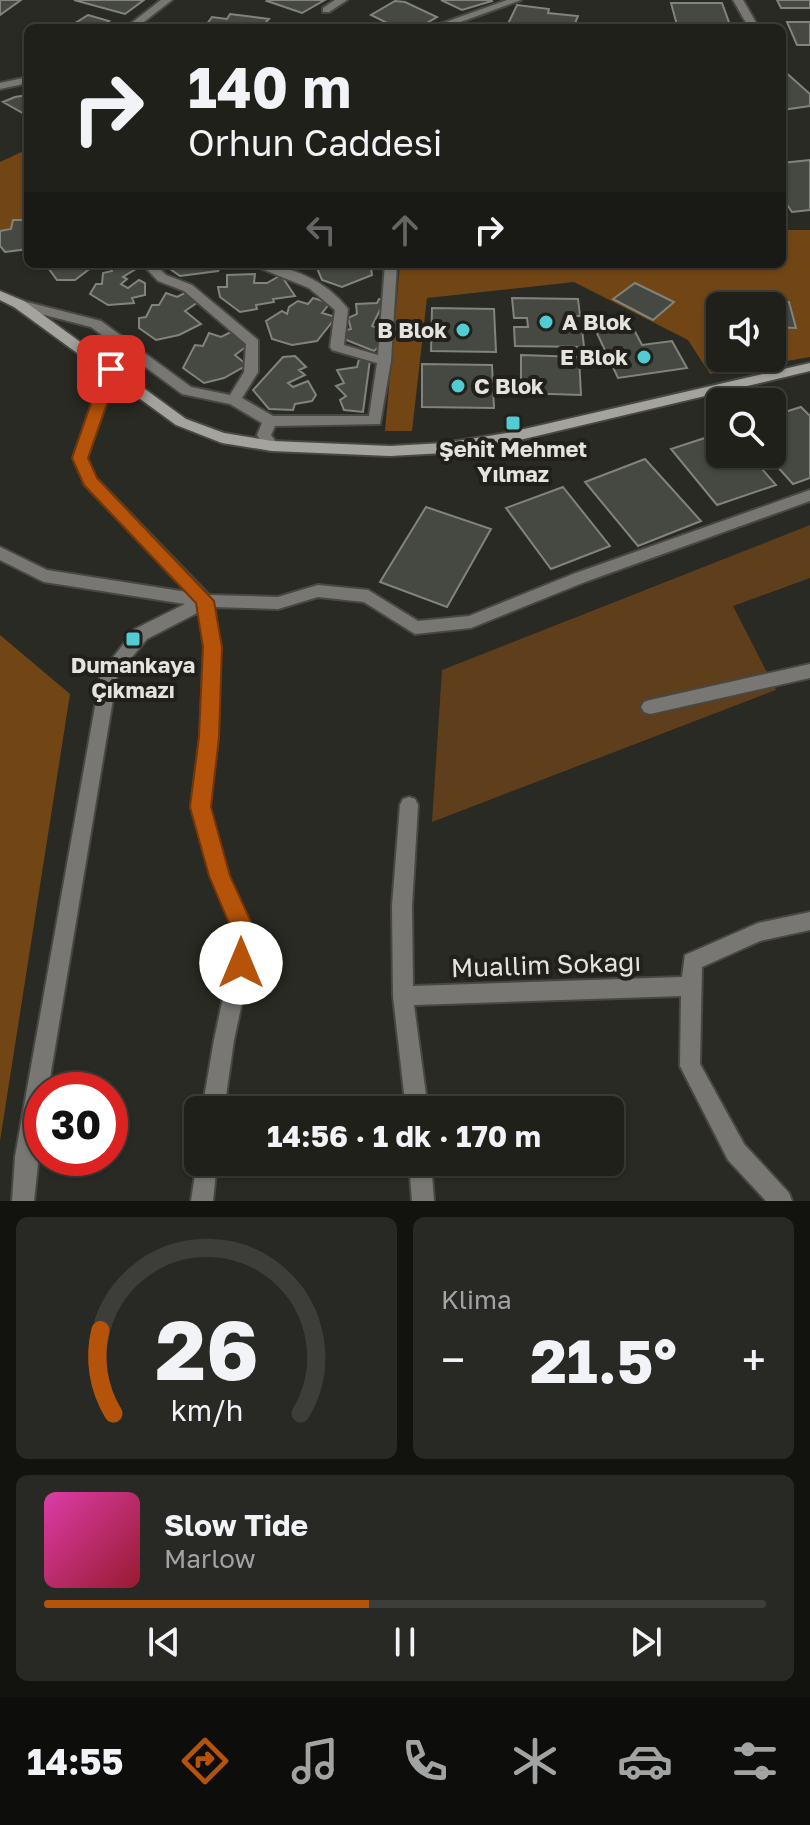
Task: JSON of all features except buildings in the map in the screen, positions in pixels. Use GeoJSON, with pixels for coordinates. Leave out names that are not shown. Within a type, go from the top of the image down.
{"type":"FeatureCollection","features":[{"type":"Feature","properties":{"kind":"main road"},"geometry":{"type":"LineString","coordinates":[[0,295],[19,304],[181,422],[222,438],[272,446],[390,451],[444,448],[507,438],[810,367]]}},
{"type":"Feature","properties":{"kind":"street"},"geometry":{"type":"LineString","coordinates":[[135,24],[167,0]]}},
{"type":"Feature","properties":{"kind":"street"},"geometry":{"type":"LineString","coordinates":[[326,10],[342,0]]}},
{"type":"Feature","properties":{"kind":"street"},"geometry":{"type":"LineString","coordinates":[[446,24],[516,0]]}},
{"type":"Feature","properties":{"kind":"street"},"geometry":{"type":"LineString","coordinates":[[738,0],[752,24]]}},
{"type":"Feature","properties":{"kind":"street"},"geometry":{"type":"LineString","coordinates":[[0,86],[24,81]]}},
{"type":"Feature","properties":{"kind":"street"},"geometry":{"type":"LineString","coordinates":[[152,268],[162,278],[200,296],[253,343],[251,372],[234,400]]}},
{"type":"Feature","properties":{"kind":"street"},"geometry":{"type":"LineString","coordinates":[[278,268],[328,292],[342,309],[337,347],[384,361]]}},
{"type":"Feature","properties":{"kind":"street"},"geometry":{"type":"LineString","coordinates":[[19,304],[96,324],[187,391],[234,400],[270,421],[375,421],[384,361],[391,268]]}},
{"type":"Feature","properties":{"kind":"street"},"geometry":{"type":"LineString","coordinates":[[111,369],[80,458],[90,481],[205,601],[212,647],[209,737],[200,807],[220,876],[246,937],[215,1096]]}},
{"type":"Feature","properties":{"kind":"street"},"geometry":{"type":"LineString","coordinates":[[270,421],[264,435],[272,446]]}},
{"type":"Feature","properties":{"kind":"street"},"geometry":{"type":"LineString","coordinates":[[0,553],[44,576],[205,601],[278,603],[318,591],[368,596],[415,628],[471,622],[579,578],[810,495]]}},
{"type":"Feature","properties":{"kind":"street"},"geometry":{"type":"LineString","coordinates":[[23,1201],[26,1157],[109,673],[141,634],[205,601]]}},
{"type":"Feature","properties":{"kind":"street"},"geometry":{"type":"LineString","coordinates":[[650,707],[810,671]]}},
{"type":"Feature","properties":{"kind":"street"},"geometry":{"type":"LineString","coordinates":[[409,805],[402,906],[403,996],[415,1096]]}},
{"type":"Feature","properties":{"kind":"street"},"geometry":{"type":"LineString","coordinates":[[781,1201],[736,1152],[690,1066],[692,962],[758,932],[810,921]]}},
{"type":"Feature","properties":{"kind":"street","name":"Muallim Sokağı"},"geometry":{"type":"LineString","coordinates":[[403,996],[691,986]]}},
{"type":"Feature","properties":{"kind":"street"},"geometry":{"type":"LineString","coordinates":[[202,1201],[205,1176]]}},
{"type":"Feature","properties":{"kind":"street"},"geometry":{"type":"LineString","coordinates":[[421,1176],[423,1201]]}},
{"type":"Feature","properties":{"kind":"shaded area"},"geometry":{"type":"Polygon","coordinates":[[[24,151],[24,222],[0,238],[0,162],[24,151]]]}},
{"type":"Feature","properties":{"kind":"shaded area"},"geometry":{"type":"Polygon","coordinates":[[[786,230],[810,230],[810,357],[786,361],[786,292],[706,292],[706,368],[688,340],[574,282],[427,298],[412,431],[385,431],[400,268],[786,268],[786,230]]]}},
{"type":"Feature","properties":{"kind":"shaded area"},"geometry":{"type":"Polygon","coordinates":[[[810,525],[810,578],[733,606],[776,690],[432,822],[442,670],[810,525]]]}},
{"type":"Feature","properties":{"kind":"shaded area"},"geometry":{"type":"Polygon","coordinates":[[[0,635],[70,694],[0,1141],[0,635]]]}},
{"type":"Feature","properties":{"kind":"place","name":"A Blok"},"geometry":{"type":"Point","coordinates":[546,322]}},
{"type":"Feature","properties":{"kind":"place","name":"B Blok"},"geometry":{"type":"Point","coordinates":[463,330]}},
{"type":"Feature","properties":{"kind":"place","name":"E Blok"},"geometry":{"type":"Point","coordinates":[644,357]}},
{"type":"Feature","properties":{"kind":"place","name":"C Blok"},"geometry":{"type":"Point","coordinates":[458,386]}},
{"type":"Feature","properties":{"kind":"place","name":"Şehit Mehmet Yılmaz"},"geometry":{"type":"Point","coordinates":[513,423]}},
{"type":"Feature","properties":{"kind":"place","name":"Dumankaya Çıkmazı"},"geometry":{"type":"Point","coordinates":[133,639]}},
{"type":"Feature","properties":{"kind":"route"},"geometry":{"type":"LineString","coordinates":[[111,369],[80,458],[90,481],[205,601],[212,647],[209,737],[200,807],[220,876],[246,937],[241,963]]}}]}
